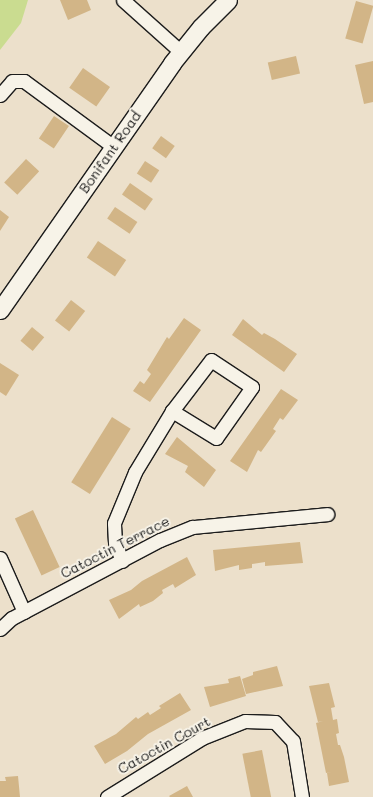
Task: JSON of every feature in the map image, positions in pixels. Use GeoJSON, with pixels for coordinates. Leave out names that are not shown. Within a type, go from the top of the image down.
{"type":"FeatureCollection","features":[{"type":"Feature","properties":{"kind":"main road","name":"Bonifant Road"},"geometry":{"type":"LineString","coordinates":[[0,310],[181,52],[201,27],[228,0]]}},
{"type":"Feature","properties":{"kind":"street"},"geometry":{"type":"LineString","coordinates":[[123,0],[181,52]]}},
{"type":"Feature","properties":{"kind":"street"},"geometry":{"type":"LineString","coordinates":[[0,95],[12,81],[24,81],[114,147]]}},
{"type":"Feature","properties":{"kind":"street"},"geometry":{"type":"LineString","coordinates":[[122,561],[115,543],[114,523],[135,472],[172,411],[211,360],[252,387],[216,438],[172,411]]}},
{"type":"Feature","properties":{"kind":"street","name":"Catoctin Terrace"},"geometry":{"type":"LineString","coordinates":[[0,629],[12,618],[160,540],[193,527],[327,514]]}},
{"type":"Feature","properties":{"kind":"street"},"geometry":{"type":"LineString","coordinates":[[0,558],[24,612]]}},
{"type":"Feature","properties":{"kind":"street","name":"Catoctin Court"},"geometry":{"type":"LineString","coordinates":[[107,797],[202,738],[245,721],[275,722],[293,741],[302,797]]}},
{"type":"Feature","properties":{"kind":"green space"},"geometry":{"type":"Polygon","coordinates":[[[0,0],[28,0],[21,23],[0,50],[0,0]]]}},
{"type":"Feature","properties":{"kind":"building"},"geometry":{"type":"Polygon","coordinates":[[[60,0],[87,0],[91,10],[68,20],[60,0]]]}},
{"type":"Feature","properties":{"kind":"building"},"geometry":{"type":"Polygon","coordinates":[[[356,1],[373,6],[363,43],[345,38],[356,1]]]}},
{"type":"Feature","properties":{"kind":"building"},"geometry":{"type":"Polygon","coordinates":[[[296,56],[300,74],[272,80],[268,63],[296,56]]]}},
{"type":"Feature","properties":{"kind":"building"},"geometry":{"type":"Polygon","coordinates":[[[373,61],[373,102],[364,104],[355,65],[373,61]]]}},
{"type":"Feature","properties":{"kind":"building"},"geometry":{"type":"Polygon","coordinates":[[[83,68],[110,87],[96,107],[69,88],[83,68]]]}},
{"type":"Feature","properties":{"kind":"building"},"geometry":{"type":"Polygon","coordinates":[[[54,116],[69,126],[54,148],[39,138],[54,116]]]}},
{"type":"Feature","properties":{"kind":"building"},"geometry":{"type":"Polygon","coordinates":[[[161,136],[175,146],[166,158],[152,148],[161,136]]]}},
{"type":"Feature","properties":{"kind":"building"},"geometry":{"type":"Polygon","coordinates":[[[26,159],[39,171],[17,195],[4,182],[26,159]]]}},
{"type":"Feature","properties":{"kind":"building"},"geometry":{"type":"Polygon","coordinates":[[[145,161],[159,170],[151,183],[137,174],[145,161]]]}},
{"type":"Feature","properties":{"kind":"building"},"geometry":{"type":"Polygon","coordinates":[[[130,183],[153,199],[145,211],[122,194],[130,183]]]}},
{"type":"Feature","properties":{"kind":"building"},"geometry":{"type":"Polygon","coordinates":[[[115,207],[137,222],[130,234],[107,219],[115,207]]]}},
{"type":"Feature","properties":{"kind":"building"},"geometry":{"type":"Polygon","coordinates":[[[0,210],[9,217],[0,231],[0,210]]]}},
{"type":"Feature","properties":{"kind":"building"},"geometry":{"type":"Polygon","coordinates":[[[98,241],[126,260],[115,277],[87,258],[98,241]]]}},
{"type":"Feature","properties":{"kind":"building"},"geometry":{"type":"Polygon","coordinates":[[[71,300],[85,311],[69,332],[55,320],[71,300]]]}},
{"type":"Feature","properties":{"kind":"building"},"geometry":{"type":"Polygon","coordinates":[[[184,318],[201,330],[150,402],[133,391],[140,381],[144,384],[151,374],[147,370],[167,337],[169,339],[184,318]]]}},
{"type":"Feature","properties":{"kind":"building"},"geometry":{"type":"Polygon","coordinates":[[[243,319],[262,335],[264,333],[297,354],[284,372],[232,335],[243,319]]]}},
{"type":"Feature","properties":{"kind":"building"},"geometry":{"type":"Polygon","coordinates":[[[32,327],[44,337],[33,351],[20,341],[32,327]]]}},
{"type":"Feature","properties":{"kind":"building"},"geometry":{"type":"Polygon","coordinates":[[[0,363],[19,375],[6,396],[0,392],[0,363]]]}},
{"type":"Feature","properties":{"kind":"building"},"geometry":{"type":"Polygon","coordinates":[[[281,389],[298,400],[283,420],[280,418],[273,429],[276,431],[261,452],[258,450],[247,472],[230,461],[281,389]]]}},
{"type":"Feature","properties":{"kind":"building"},"geometry":{"type":"Polygon","coordinates":[[[112,417],[131,429],[90,494],[71,482],[112,417]]]}},
{"type":"Feature","properties":{"kind":"building"},"geometry":{"type":"Polygon","coordinates":[[[177,437],[216,470],[204,487],[185,472],[188,466],[165,454],[177,437]]]}},
{"type":"Feature","properties":{"kind":"building"},"geometry":{"type":"Polygon","coordinates":[[[33,510],[60,567],[41,576],[15,518],[33,510]]]}},
{"type":"Feature","properties":{"kind":"building"},"geometry":{"type":"Polygon","coordinates":[[[300,542],[303,563],[265,566],[265,562],[252,564],[252,568],[239,570],[239,565],[215,571],[213,550],[300,542]]]}},
{"type":"Feature","properties":{"kind":"building"},"geometry":{"type":"Polygon","coordinates":[[[187,557],[196,575],[175,588],[173,584],[162,590],[163,593],[153,601],[140,607],[139,604],[119,619],[109,600],[131,590],[142,581],[187,557]]]}},
{"type":"Feature","properties":{"kind":"building"},"geometry":{"type":"Polygon","coordinates":[[[277,666],[283,686],[246,694],[242,679],[253,675],[253,672],[277,666]]]}},
{"type":"Feature","properties":{"kind":"building"},"geometry":{"type":"Polygon","coordinates":[[[240,676],[246,696],[210,707],[204,687],[229,683],[228,679],[240,676]]]}},
{"type":"Feature","properties":{"kind":"building"},"geometry":{"type":"Polygon","coordinates":[[[329,683],[335,707],[331,708],[333,720],[337,719],[339,733],[336,734],[338,745],[340,745],[344,757],[349,782],[329,786],[327,773],[331,772],[326,773],[316,723],[323,721],[318,722],[309,686],[329,683]]]}},
{"type":"Feature","properties":{"kind":"building"},"geometry":{"type":"Polygon","coordinates":[[[180,693],[191,710],[148,734],[127,751],[105,764],[94,746],[116,734],[136,717],[138,719],[148,712],[150,715],[161,708],[159,706],[180,693]]]}},
{"type":"Feature","properties":{"kind":"building"},"geometry":{"type":"Polygon","coordinates":[[[262,750],[271,797],[251,797],[242,754],[262,750]]]}},
{"type":"Feature","properties":{"kind":"building"},"geometry":{"type":"Polygon","coordinates":[[[18,776],[20,797],[0,797],[0,781],[6,781],[5,777],[18,776]]]}},
{"type":"Feature","properties":{"kind":"building"},"geometry":{"type":"Polygon","coordinates":[[[187,786],[193,797],[169,796],[187,786]]]}}]}
